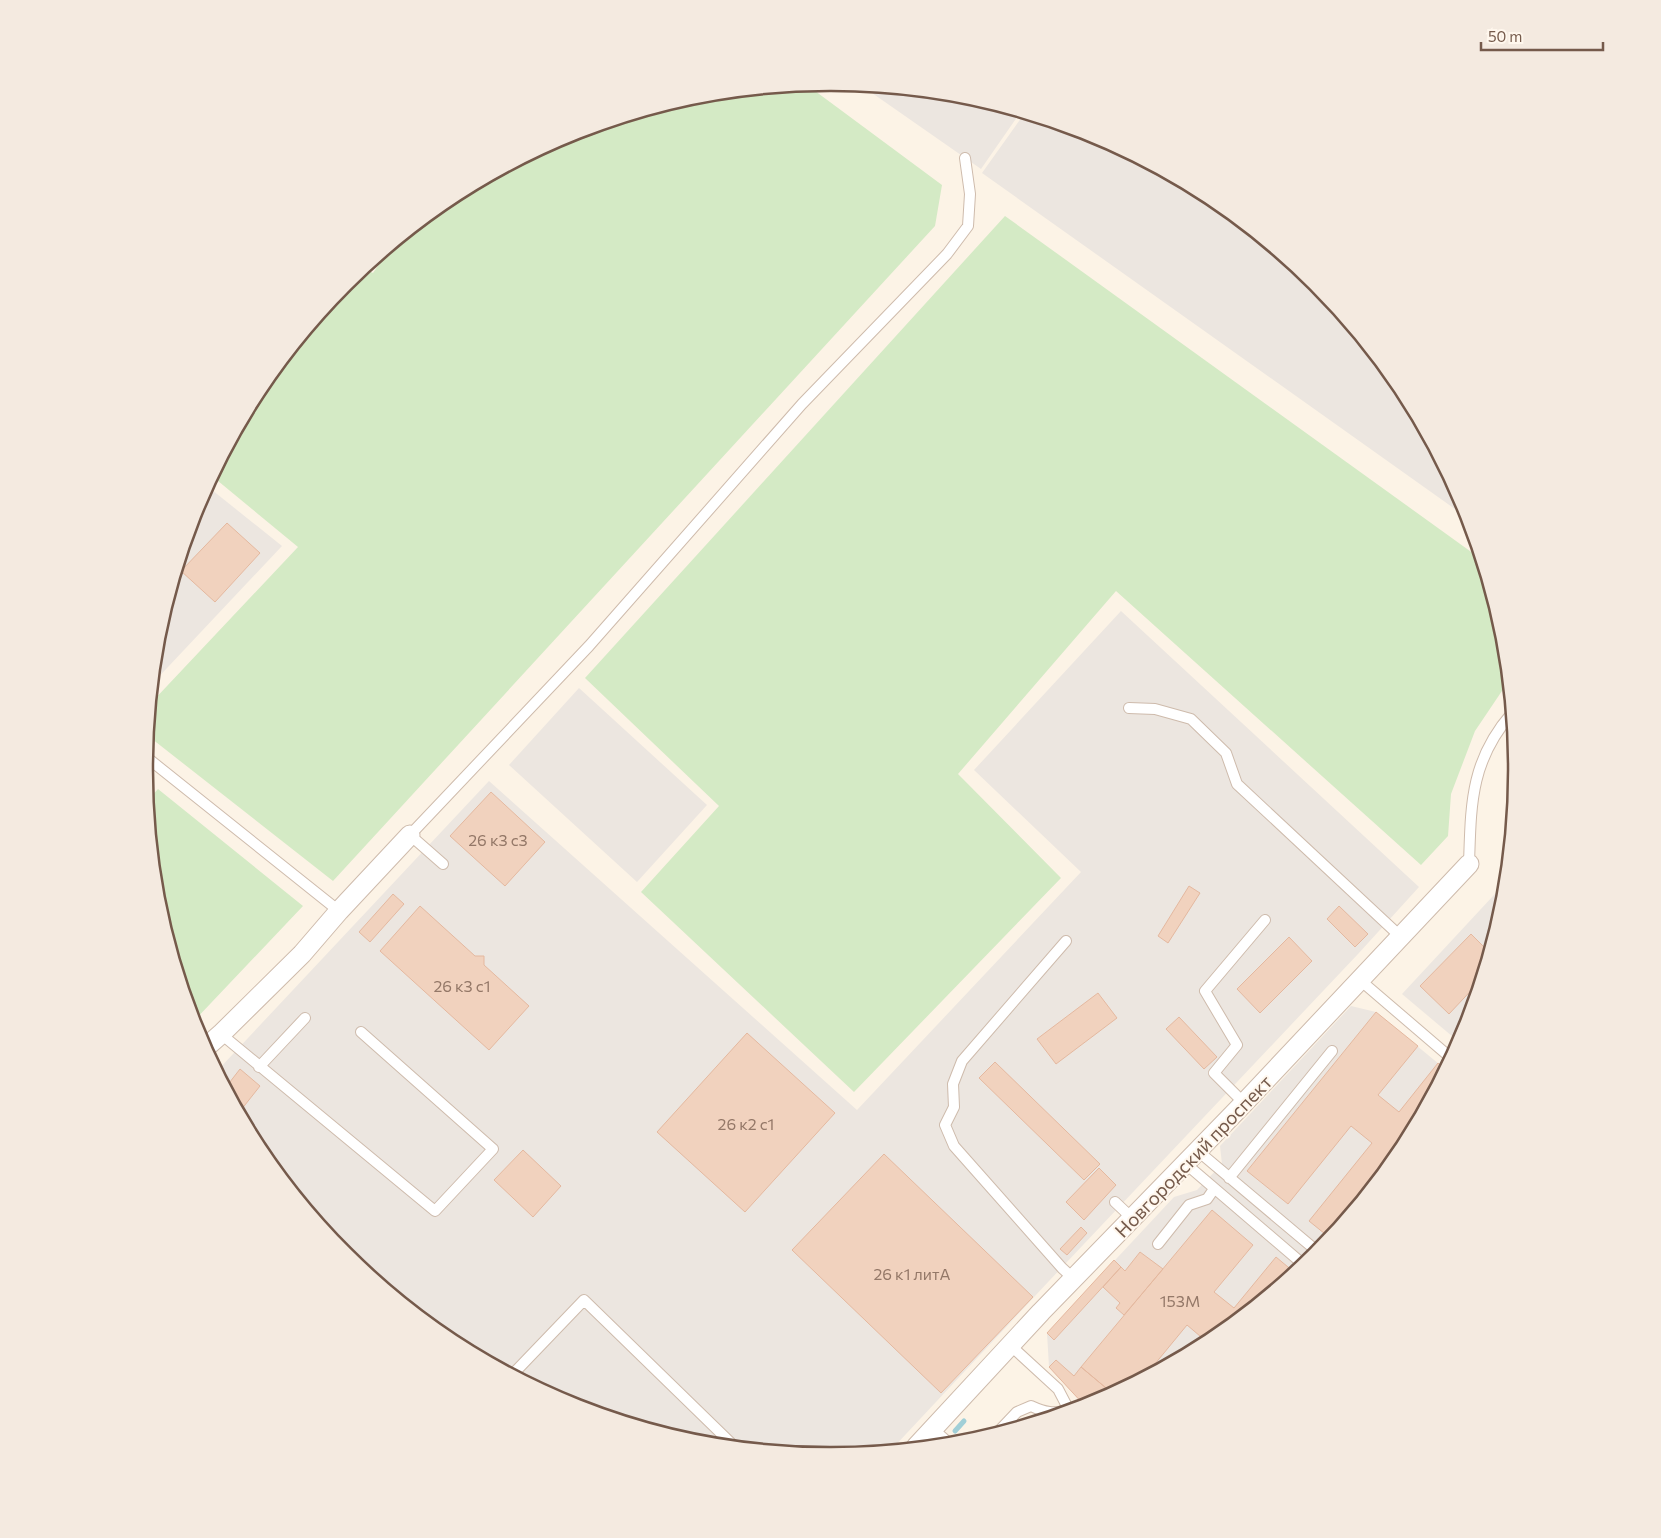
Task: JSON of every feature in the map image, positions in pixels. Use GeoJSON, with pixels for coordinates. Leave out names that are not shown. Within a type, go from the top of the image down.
{"type":"FeatureCollection","features":[{"type":"Feature","properties":{"kind":"street"},"geometry":{"type":"LineString","coordinates":[[211,1043],[302,954],[338,911],[410,835]]}},
{"type":"Feature","properties":{"kind":"street","name":"Новгородский проспект"},"geometry":{"type":"LineString","coordinates":[[922,1441],[1010,1345],[1244,1104],[1470,864]]}},
{"type":"Feature","properties":{"kind":"lane"},"geometry":{"type":"LineString","coordinates":[[443,864],[410,835],[589,646],[802,404],[947,254],[968,226],[970,194],[965,158]]}},
{"type":"Feature","properties":{"kind":"lane"},"geometry":{"type":"LineString","coordinates":[[1129,708],[1155,709],[1191,719],[1226,753],[1237,784],[1401,937]]}},
{"type":"Feature","properties":{"kind":"lane"},"geometry":{"type":"LineString","coordinates":[[1470,864],[1471,805],[1475,779],[1498,729],[1506,719]]}},
{"type":"Feature","properties":{"kind":"lane"},"geometry":{"type":"LineString","coordinates":[[153,763],[338,911]]}},
{"type":"Feature","properties":{"kind":"lane"},"geometry":{"type":"LineString","coordinates":[[1244,1104],[1214,1073],[1236,1045],[1205,991],[1265,920]]}},
{"type":"Feature","properties":{"kind":"lane"},"geometry":{"type":"LineString","coordinates":[[1066,941],[962,1062],[952,1084],[954,1107],[945,1125],[954,1146],[1062,1268],[1074,1279]]}},
{"type":"Feature","properties":{"kind":"lane"},"geometry":{"type":"LineString","coordinates":[[1360,980],[1445,1053]]}},
{"type":"Feature","properties":{"kind":"lane"},"geometry":{"type":"LineString","coordinates":[[259,1067],[305,1018]]}},
{"type":"Feature","properties":{"kind":"lane"},"geometry":{"type":"LineString","coordinates":[[221,1034],[434,1211],[493,1149],[361,1032]]}},
{"type":"Feature","properties":{"kind":"lane"},"geometry":{"type":"LineString","coordinates":[[1229,1178],[1332,1051]]}},
{"type":"Feature","properties":{"kind":"lane"},"geometry":{"type":"LineString","coordinates":[[1192,1158],[1229,1178],[1311,1247]]}},
{"type":"Feature","properties":{"kind":"lane"},"geometry":{"type":"LineString","coordinates":[[1192,1158],[1214,1189],[1298,1259]]}},
{"type":"Feature","properties":{"kind":"lane"},"geometry":{"type":"LineString","coordinates":[[1158,1244],[1189,1205],[1207,1199],[1214,1189]]}},
{"type":"Feature","properties":{"kind":"lane"},"geometry":{"type":"LineString","coordinates":[[1116,1202],[1133,1219]]}},
{"type":"Feature","properties":{"kind":"lane"},"geometry":{"type":"LineString","coordinates":[[517,1370],[584,1300],[726,1439]]}},
{"type":"Feature","properties":{"kind":"lane"},"geometry":{"type":"LineString","coordinates":[[1010,1345],[1058,1389],[1066,1404]]}},
{"type":"Feature","properties":{"kind":"lane"},"geometry":{"type":"LineString","coordinates":[[1005,1424],[1017,1412],[1031,1406],[1045,1412]]}},
{"type":"Feature","properties":{"kind":"lane"},"geometry":{"type":"LineString","coordinates":[[933,1429],[942,1437]]}},
{"type":"Feature","properties":{"kind":"shaded area"},"geometry":{"type":"Polygon","coordinates":[[[872,93],[919,97],[963,104],[1017,117],[981,169],[872,93]]]}},
{"type":"Feature","properties":{"kind":"shaded area"},"geometry":{"type":"Polygon","coordinates":[[[1021,119],[1090,143],[1130,161],[1207,205],[1277,259],[1310,290],[1368,356],[1394,392],[1417,430],[1457,511],[982,173],[1021,119]]]}},
{"type":"Feature","properties":{"kind":"shaded area"},"geometry":{"type":"Polygon","coordinates":[[[213,491],[282,546],[160,676],[176,594],[189,551],[213,491]]]}},
{"type":"Feature","properties":{"kind":"shaded area"},"geometry":{"type":"Polygon","coordinates":[[[1121,611],[1419,887],[898,1443],[830,1447],[742,1441],[698,1434],[655,1424],[613,1411],[531,1377],[492,1356],[454,1333],[418,1307],[384,1279],[321,1216],[267,1146],[222,1066],[489,781],[857,1110],[1081,872],[974,770],[1121,611]]]}},
{"type":"Feature","properties":{"kind":"shaded area"},"geometry":{"type":"Polygon","coordinates":[[[579,688],[707,805],[637,882],[509,765],[579,688]]]}},
{"type":"Feature","properties":{"kind":"shaded area"},"geometry":{"type":"Polygon","coordinates":[[[1496,892],[1485,944],[1472,987],[1453,1037],[1402,994],[1496,892]]]}},
{"type":"Feature","properties":{"kind":"shaded area"},"geometry":{"type":"Polygon","coordinates":[[[1351,1006],[1376,1012],[1440,1065],[1394,1146],[1368,1182],[1310,1248],[1277,1279],[1207,1333],[1130,1377],[1079,1399],[1049,1367],[1047,1333],[1174,1197],[1197,1190],[1222,1164],[1220,1146],[1351,1006]]]}},
{"type":"Feature","properties":{"kind":"green space"},"geometry":{"type":"Polygon","coordinates":[[[816,92],[942,185],[935,226],[333,881],[154,740],[154,725],[157,696],[298,547],[218,481],[244,430],[267,392],[293,356],[351,290],[371,272],[373,273],[384,259],[454,205],[531,161],[613,127],[655,114],[698,104],[742,97],[816,92]]]}},
{"type":"Feature","properties":{"kind":"green space"},"geometry":{"type":"Polygon","coordinates":[[[1005,216],[1473,553],[1495,637],[1503,689],[1475,731],[1451,794],[1448,836],[1421,865],[1116,591],[958,774],[1061,878],[854,1092],[641,892],[719,806],[585,678],[1005,216]]]}},
{"type":"Feature","properties":{"kind":"green space"},"geometry":{"type":"Polygon","coordinates":[[[158,789],[303,906],[199,1015],[176,944],[166,901],[159,857],[154,794],[158,789]]]}},
{"type":"Feature","properties":{"kind":"building"},"geometry":{"type":"Polygon","coordinates":[[[227,523],[260,553],[215,602],[183,572],[184,568],[227,523]]]}},
{"type":"Feature","properties":{"kind":"building"},"geometry":{"type":"Polygon","coordinates":[[[491,792],[545,842],[505,886],[450,836],[491,792]]]}},
{"type":"Feature","properties":{"kind":"building"},"geometry":{"type":"Polygon","coordinates":[[[1189,886],[1200,893],[1168,943],[1158,936],[1189,886]]]}},
{"type":"Feature","properties":{"kind":"building"},"geometry":{"type":"Polygon","coordinates":[[[393,894],[404,904],[370,942],[359,932],[393,894]]]}},
{"type":"Feature","properties":{"kind":"building"},"geometry":{"type":"Polygon","coordinates":[[[420,906],[475,956],[484,956],[484,965],[529,1006],[489,1050],[380,951],[420,906]]]}},
{"type":"Feature","properties":{"kind":"building"},"geometry":{"type":"Polygon","coordinates":[[[1339,906],[1368,934],[1355,947],[1327,919],[1339,906]]]}},
{"type":"Feature","properties":{"kind":"building"},"geometry":{"type":"Polygon","coordinates":[[[1471,934],[1484,947],[1470,991],[1449,1014],[1420,986],[1471,934]]]}},
{"type":"Feature","properties":{"kind":"building"},"geometry":{"type":"Polygon","coordinates":[[[1289,937],[1312,961],[1260,1013],[1237,989],[1289,937]]]}},
{"type":"Feature","properties":{"kind":"building"},"geometry":{"type":"Polygon","coordinates":[[[1098,993],[1117,1018],[1056,1064],[1037,1039],[1098,993]]]}},
{"type":"Feature","properties":{"kind":"building"},"geometry":{"type":"Polygon","coordinates":[[[1376,1012],[1418,1046],[1378,1095],[1399,1112],[1438,1063],[1440,1065],[1394,1146],[1368,1182],[1324,1233],[1309,1221],[1372,1143],[1351,1126],[1288,1204],[1247,1171],[1376,1012]]]}},
{"type":"Feature","properties":{"kind":"building"},"geometry":{"type":"Polygon","coordinates":[[[1179,1017],[1217,1057],[1204,1069],[1166,1029],[1179,1017]]]}},
{"type":"Feature","properties":{"kind":"building"},"geometry":{"type":"Polygon","coordinates":[[[747,1033],[835,1113],[745,1212],[657,1132],[747,1033]]]}},
{"type":"Feature","properties":{"kind":"building"},"geometry":{"type":"Polygon","coordinates":[[[995,1062],[1100,1164],[1084,1180],[979,1078],[995,1062]]]}},
{"type":"Feature","properties":{"kind":"building"},"geometry":{"type":"Polygon","coordinates":[[[240,1069],[260,1086],[243,1107],[230,1082],[240,1069]]]}},
{"type":"Feature","properties":{"kind":"building"},"geometry":{"type":"Polygon","coordinates":[[[523,1150],[561,1186],[533,1217],[494,1180],[523,1150]]]}},
{"type":"Feature","properties":{"kind":"building"},"geometry":{"type":"Polygon","coordinates":[[[884,1154],[1033,1297],[941,1393],[792,1250],[884,1154]]]}},
{"type":"Feature","properties":{"kind":"building"},"geometry":{"type":"Polygon","coordinates":[[[1099,1168],[1116,1185],[1084,1220],[1066,1202],[1099,1168]]]}},
{"type":"Feature","properties":{"kind":"building"},"geometry":{"type":"Polygon","coordinates":[[[1212,1210],[1253,1245],[1214,1292],[1234,1308],[1276,1257],[1289,1268],[1243,1307],[1201,1337],[1187,1325],[1155,1363],[1130,1377],[1106,1388],[1081,1367],[1212,1210]]]}},
{"type":"Feature","properties":{"kind":"building"},"geometry":{"type":"Polygon","coordinates":[[[1081,1227],[1087,1233],[1067,1255],[1060,1249],[1081,1227]]]}},
{"type":"Feature","properties":{"kind":"building"},"geometry":{"type":"Polygon","coordinates":[[[1140,1252],[1163,1269],[1124,1315],[1116,1308],[1120,1303],[1103,1287],[1121,1267],[1125,1271],[1140,1252]]]}},
{"type":"Feature","properties":{"kind":"building"},"geometry":{"type":"Polygon","coordinates":[[[1114,1260],[1121,1267],[1054,1340],[1047,1333],[1114,1260]]]}},
{"type":"Feature","properties":{"kind":"building"},"geometry":{"type":"Polygon","coordinates":[[[1056,1360],[1074,1376],[1081,1367],[1106,1388],[1079,1399],[1049,1367],[1056,1360]]]}},
{"type":"Feature","properties":{"kind":"waterway"},"geometry":{"type":"LineString","coordinates":[[955,1431],[964,1421]]}}]}
